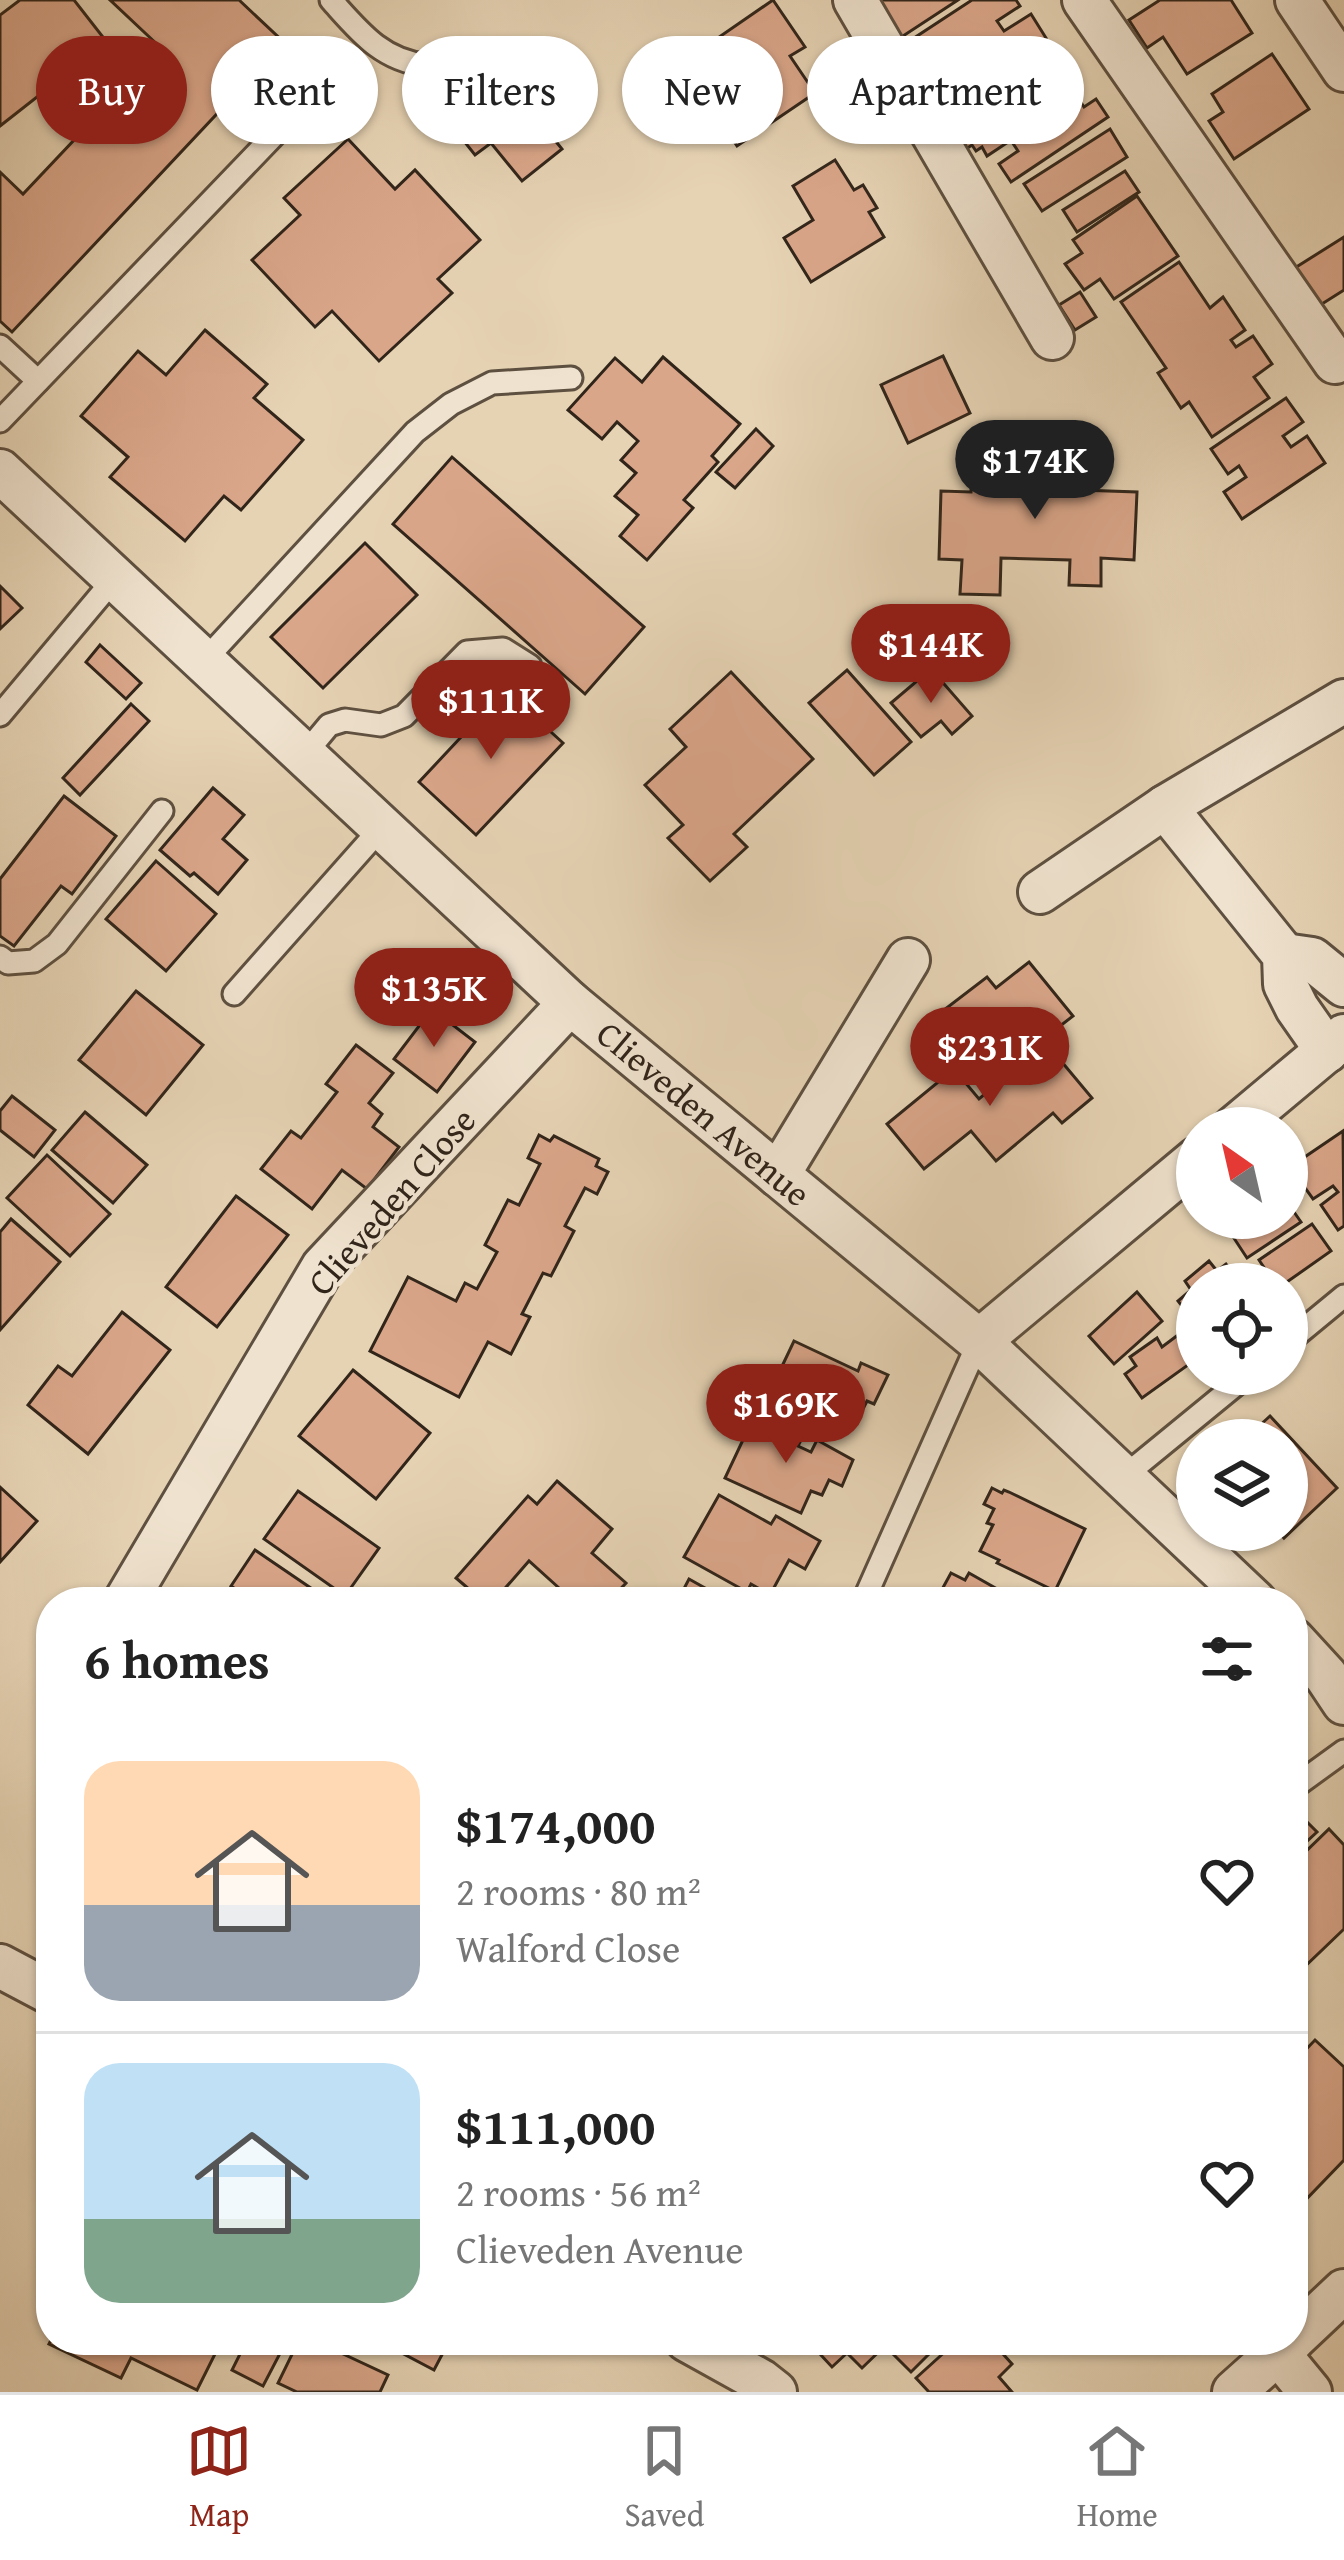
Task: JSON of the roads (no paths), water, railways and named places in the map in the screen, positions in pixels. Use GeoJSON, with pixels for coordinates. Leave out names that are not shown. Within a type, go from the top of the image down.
{"type":"FeatureCollection","features":[{"type":"Feature","properties":{"kind":"street"},"geometry":{"type":"LineString","coordinates":[[855,0],[1052,338]]}},
{"type":"Feature","properties":{"kind":"street"},"geometry":{"type":"LineString","coordinates":[[1084,0],[1335,362]]}},
{"type":"Feature","properties":{"kind":"street"},"geometry":{"type":"LineString","coordinates":[[1297,0],[1344,70]]}},
{"type":"Feature","properties":{"kind":"street","name":"Clieveden Avenue"},"geometry":{"type":"LineString","coordinates":[[0,471],[570,1003],[979,1341],[1239,1587]]}},
{"type":"Feature","properties":{"kind":"street"},"geometry":{"type":"LineString","coordinates":[[1040,892],[1166,807],[1344,701]]}},
{"type":"Feature","properties":{"kind":"street"},"geometry":{"type":"LineString","coordinates":[[1166,807],[1284,955],[1285,984],[1297,1008],[1335,1044],[1259,1107]]}},
{"type":"Feature","properties":{"kind":"street"},"geometry":{"type":"LineString","coordinates":[[1284,955],[1312,959],[1344,985]]}},
{"type":"Feature","properties":{"kind":"street"},"geometry":{"type":"LineString","coordinates":[[778,1175],[908,960]]}},
{"type":"Feature","properties":{"kind":"street","name":"Clieveden Close"},"geometry":{"type":"LineString","coordinates":[[133,1587],[323,1267],[570,1003]]}},
{"type":"Feature","properties":{"kind":"street"},"geometry":{"type":"LineString","coordinates":[[979,1341],[1176,1177]]}},
{"type":"Feature","properties":{"kind":"street"},"geometry":{"type":"LineString","coordinates":[[1308,1656],[1344,1703]]}},
{"type":"Feature","properties":{"kind":"street"},"geometry":{"type":"LineString","coordinates":[[0,1966],[36,1985]]}},
{"type":"Feature","properties":{"kind":"street"},"geometry":{"type":"LineString","coordinates":[[1308,2325],[1344,2291]]}},
{"type":"Feature","properties":{"kind":"street"},"geometry":{"type":"LineString","coordinates":[[715,2355],[775,2392]]}},
{"type":"Feature","properties":{"kind":"street"},"geometry":{"type":"LineString","coordinates":[[1234,2392],[1276,2355]]}},
{"type":"Feature","properties":{"kind":"street"},"geometry":{"type":"LineString","coordinates":[[1293,2355],[1310,2392]]}},
{"type":"Feature","properties":{"kind":"lane"},"geometry":{"type":"LineString","coordinates":[[331,0],[370,42],[402,62]]}},
{"type":"Feature","properties":{"kind":"lane"},"geometry":{"type":"LineString","coordinates":[[0,421],[267,144]]}},
{"type":"Feature","properties":{"kind":"lane"},"geometry":{"type":"LineString","coordinates":[[0,346],[38,381]]}},
{"type":"Feature","properties":{"kind":"lane"},"geometry":{"type":"LineString","coordinates":[[204,661],[415,432],[451,404],[492,383],[571,378]]}},
{"type":"Feature","properties":{"kind":"lane"},"geometry":{"type":"LineString","coordinates":[[0,715],[115,578]]}},
{"type":"Feature","properties":{"kind":"lane"},"geometry":{"type":"LineString","coordinates":[[304,755],[329,725],[345,720],[381,725],[404,716],[467,652],[503,649],[530,666]]}},
{"type":"Feature","properties":{"kind":"lane"},"geometry":{"type":"LineString","coordinates":[[0,957],[8,963],[34,962],[57,944],[162,812]]}},
{"type":"Feature","properties":{"kind":"lane"},"geometry":{"type":"LineString","coordinates":[[234,994],[382,827]]}},
{"type":"Feature","properties":{"kind":"lane"},"geometry":{"type":"LineString","coordinates":[[1308,1325],[1344,1296]]}},
{"type":"Feature","properties":{"kind":"lane"},"geometry":{"type":"LineString","coordinates":[[870,1587],[979,1341]]}},
{"type":"Feature","properties":{"kind":"lane"},"geometry":{"type":"LineString","coordinates":[[1121,1478],[1223,1395]]}},
{"type":"Feature","properties":{"kind":"lane"},"geometry":{"type":"LineString","coordinates":[[1308,1777],[1344,1751]]}}]}
